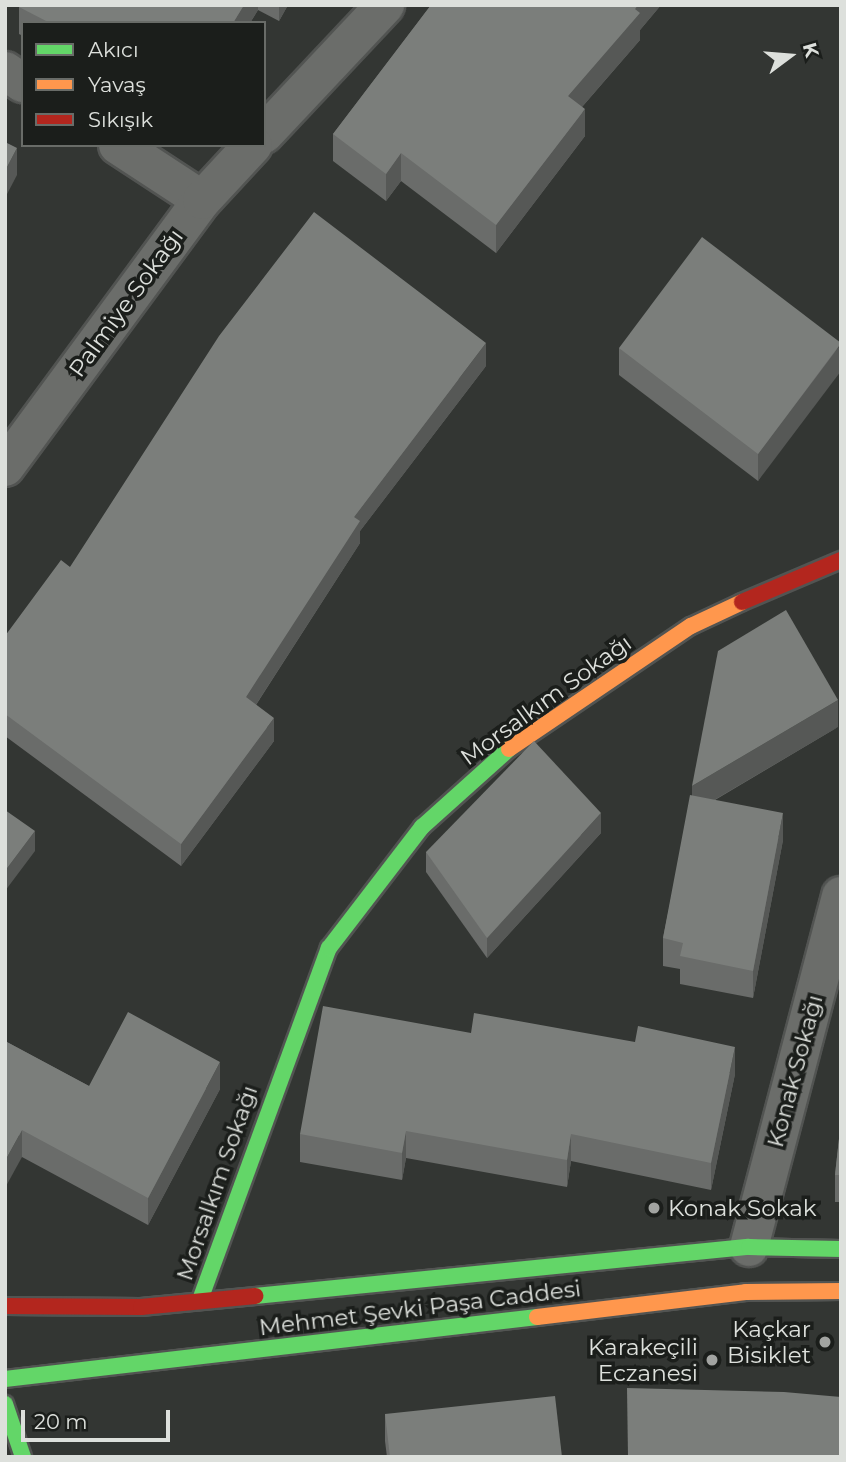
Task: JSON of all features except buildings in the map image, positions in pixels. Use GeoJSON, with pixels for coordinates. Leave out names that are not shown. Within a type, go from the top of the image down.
{"type":"FeatureCollection","features":[{"type":"Feature","properties":{"kind":"main road","name":"Morsalkım Sokağı"},"geometry":{"type":"LineString","coordinates":[[200,1300],[329,948],[422,827],[499,756],[691,626],[834,558],[841,560]]}},
{"type":"Feature","properties":{"kind":"main road","name":"Mehmet Şevki Paşa Caddesi"},"geometry":{"type":"LineString","coordinates":[[5,1306],[200,1300],[749,1247],[841,1249]]}},
{"type":"Feature","properties":{"kind":"main road","name":"Mehmet Şevki Paşa Caddesi"},"geometry":{"type":"LineString","coordinates":[[5,1379],[746,1292],[841,1291]]}},
{"type":"Feature","properties":{"kind":"main road"},"geometry":{"type":"LineString","coordinates":[[5,1404],[23,1457]]}},
{"type":"Feature","properties":{"kind":"street"},"geometry":{"type":"LineString","coordinates":[[266,132],[385,5]]}},
{"type":"Feature","properties":{"kind":"street"},"geometry":{"type":"LineString","coordinates":[[5,71],[21,82]]}},
{"type":"Feature","properties":{"kind":"street"},"geometry":{"type":"LineString","coordinates":[[121,147],[201,200]]}},
{"type":"Feature","properties":{"kind":"street","name":"Palmiye Sokağı"},"geometry":{"type":"LineString","coordinates":[[5,467],[201,200],[251,147]]}},
{"type":"Feature","properties":{"kind":"street","name":"Konak Sokağı"},"geometry":{"type":"LineString","coordinates":[[749,1247],[841,896]]}},
{"type":"Feature","properties":{"kind":"traffic: fast"},"geometry":{"type":"LineString","coordinates":[[200,1300],[329,948],[422,827],[509,749]]}},
{"type":"Feature","properties":{"kind":"traffic: fast"},"geometry":{"type":"LineString","coordinates":[[255,1296],[749,1247],[841,1249]]}},
{"type":"Feature","properties":{"kind":"traffic: fast"},"geometry":{"type":"LineString","coordinates":[[5,1379],[537,1317]]}},
{"type":"Feature","properties":{"kind":"traffic: fast"},"geometry":{"type":"LineString","coordinates":[[5,1404],[23,1457]]}},
{"type":"Feature","properties":{"kind":"traffic: slow"},"geometry":{"type":"LineString","coordinates":[[509,749],[691,626],[742,602]]}},
{"type":"Feature","properties":{"kind":"traffic: slow"},"geometry":{"type":"LineString","coordinates":[[537,1317],[746,1292],[841,1291]]}},
{"type":"Feature","properties":{"kind":"traffic: jam"},"geometry":{"type":"LineString","coordinates":[[742,602],[841,560]]}},
{"type":"Feature","properties":{"kind":"traffic: jam"},"geometry":{"type":"LineString","coordinates":[[5,1306],[141,1307],[255,1296]]}},
{"type":"Feature","properties":{"kind":"place","name":"Konak Sokak"},"geometry":{"type":"Point","coordinates":[654,1208]}},
{"type":"Feature","properties":{"kind":"place","name":"Kaçkar Bisiklet"},"geometry":{"type":"Point","coordinates":[825,1342]}},
{"type":"Feature","properties":{"kind":"place","name":"Karakeçili Eczanesi"},"geometry":{"type":"Point","coordinates":[712,1360]}}]}
